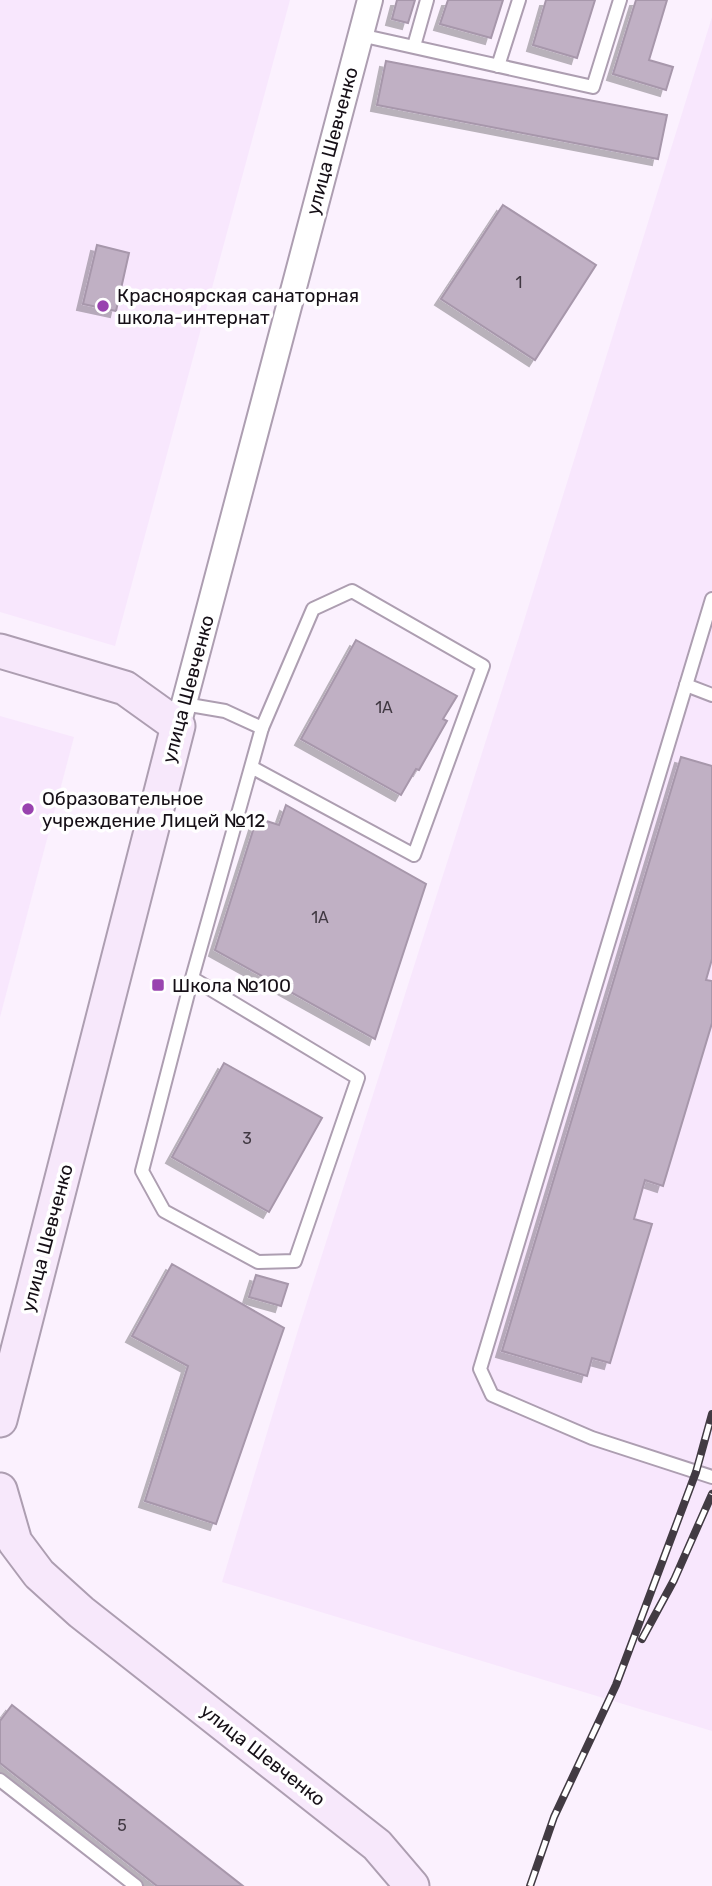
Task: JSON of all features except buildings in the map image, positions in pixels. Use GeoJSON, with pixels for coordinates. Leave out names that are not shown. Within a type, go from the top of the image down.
{"type":"FeatureCollection","features":[{"type":"Feature","properties":{"kind":"street","name":"улица Шевченко"},"geometry":{"type":"LineString","coordinates":[[0,1420],[181,715],[370,0]]}},
{"type":"Feature","properties":{"kind":"street"},"geometry":{"type":"LineString","coordinates":[[0,651],[125,688],[181,715]]}},
{"type":"Feature","properties":{"kind":"street","name":"улица Шевченко"},"geometry":{"type":"LineString","coordinates":[[1,1503],[15,1542],[39,1574],[81,1612],[377,1845],[412,1886]]}},
{"type":"Feature","properties":{"kind":"lane"},"geometry":{"type":"LineString","coordinates":[[414,46],[427,0]]}},
{"type":"Feature","properties":{"kind":"lane"},"geometry":{"type":"LineString","coordinates":[[498,66],[519,0]]}},
{"type":"Feature","properties":{"kind":"lane"},"geometry":{"type":"LineString","coordinates":[[360,35],[593,87],[620,0]]}},
{"type":"Feature","properties":{"kind":"lane"},"geometry":{"type":"LineString","coordinates":[[192,978],[358,1078],[295,1261],[258,1262],[164,1210],[142,1171],[192,978],[253,768],[262,728],[313,609],[352,591],[483,666],[414,856],[253,768]]}},
{"type":"Feature","properties":{"kind":"lane"},"geometry":{"type":"LineString","coordinates":[[712,599],[480,1369],[492,1395],[592,1438],[712,1477]]}},
{"type":"Feature","properties":{"kind":"lane"},"geometry":{"type":"LineString","coordinates":[[686,685],[712,695]]}},
{"type":"Feature","properties":{"kind":"lane"},"geometry":{"type":"LineString","coordinates":[[181,715],[225,711],[262,728]]}},
{"type":"Feature","properties":{"kind":"lane"},"geometry":{"type":"LineString","coordinates":[[0,1780],[136,1886]]}},
{"type":"Feature","properties":{"kind":"shaded area","name":"Красноярская санаторная школа-интернат"},"geometry":{"type":"Polygon","coordinates":[[[0,0],[290,0],[115,646],[0,612],[0,0]]]}},
{"type":"Feature","properties":{"kind":"shaded area"},"geometry":{"type":"Polygon","coordinates":[[[712,17],[712,1731],[222,1582],[298,1330],[518,640],[712,17]]]}},
{"type":"Feature","properties":{"kind":"shaded area","name":"Образовательное учреждение Лицей №12"},"geometry":{"type":"Polygon","coordinates":[[[0,716],[74,737],[0,1017],[0,716]]]}},
{"type":"Feature","properties":{"kind":"railway"},"geometry":{"type":"LineString","coordinates":[[530,1886],[554,1817],[616,1685],[696,1472],[712,1414]]}},
{"type":"Feature","properties":{"kind":"railway"},"geometry":{"type":"LineString","coordinates":[[642,1639],[674,1580],[712,1494]]}},
{"type":"Feature","properties":{"kind":"place","name":"Красноярская санаторная школа-интернат"},"geometry":{"type":"Point","coordinates":[103,306]}},
{"type":"Feature","properties":{"kind":"place","name":"Образовательное учреждение Лицей №12"},"geometry":{"type":"Point","coordinates":[28,809]}},
{"type":"Feature","properties":{"kind":"place","name":"Школа №100"},"geometry":{"type":"Point","coordinates":[158,985]}}]}
